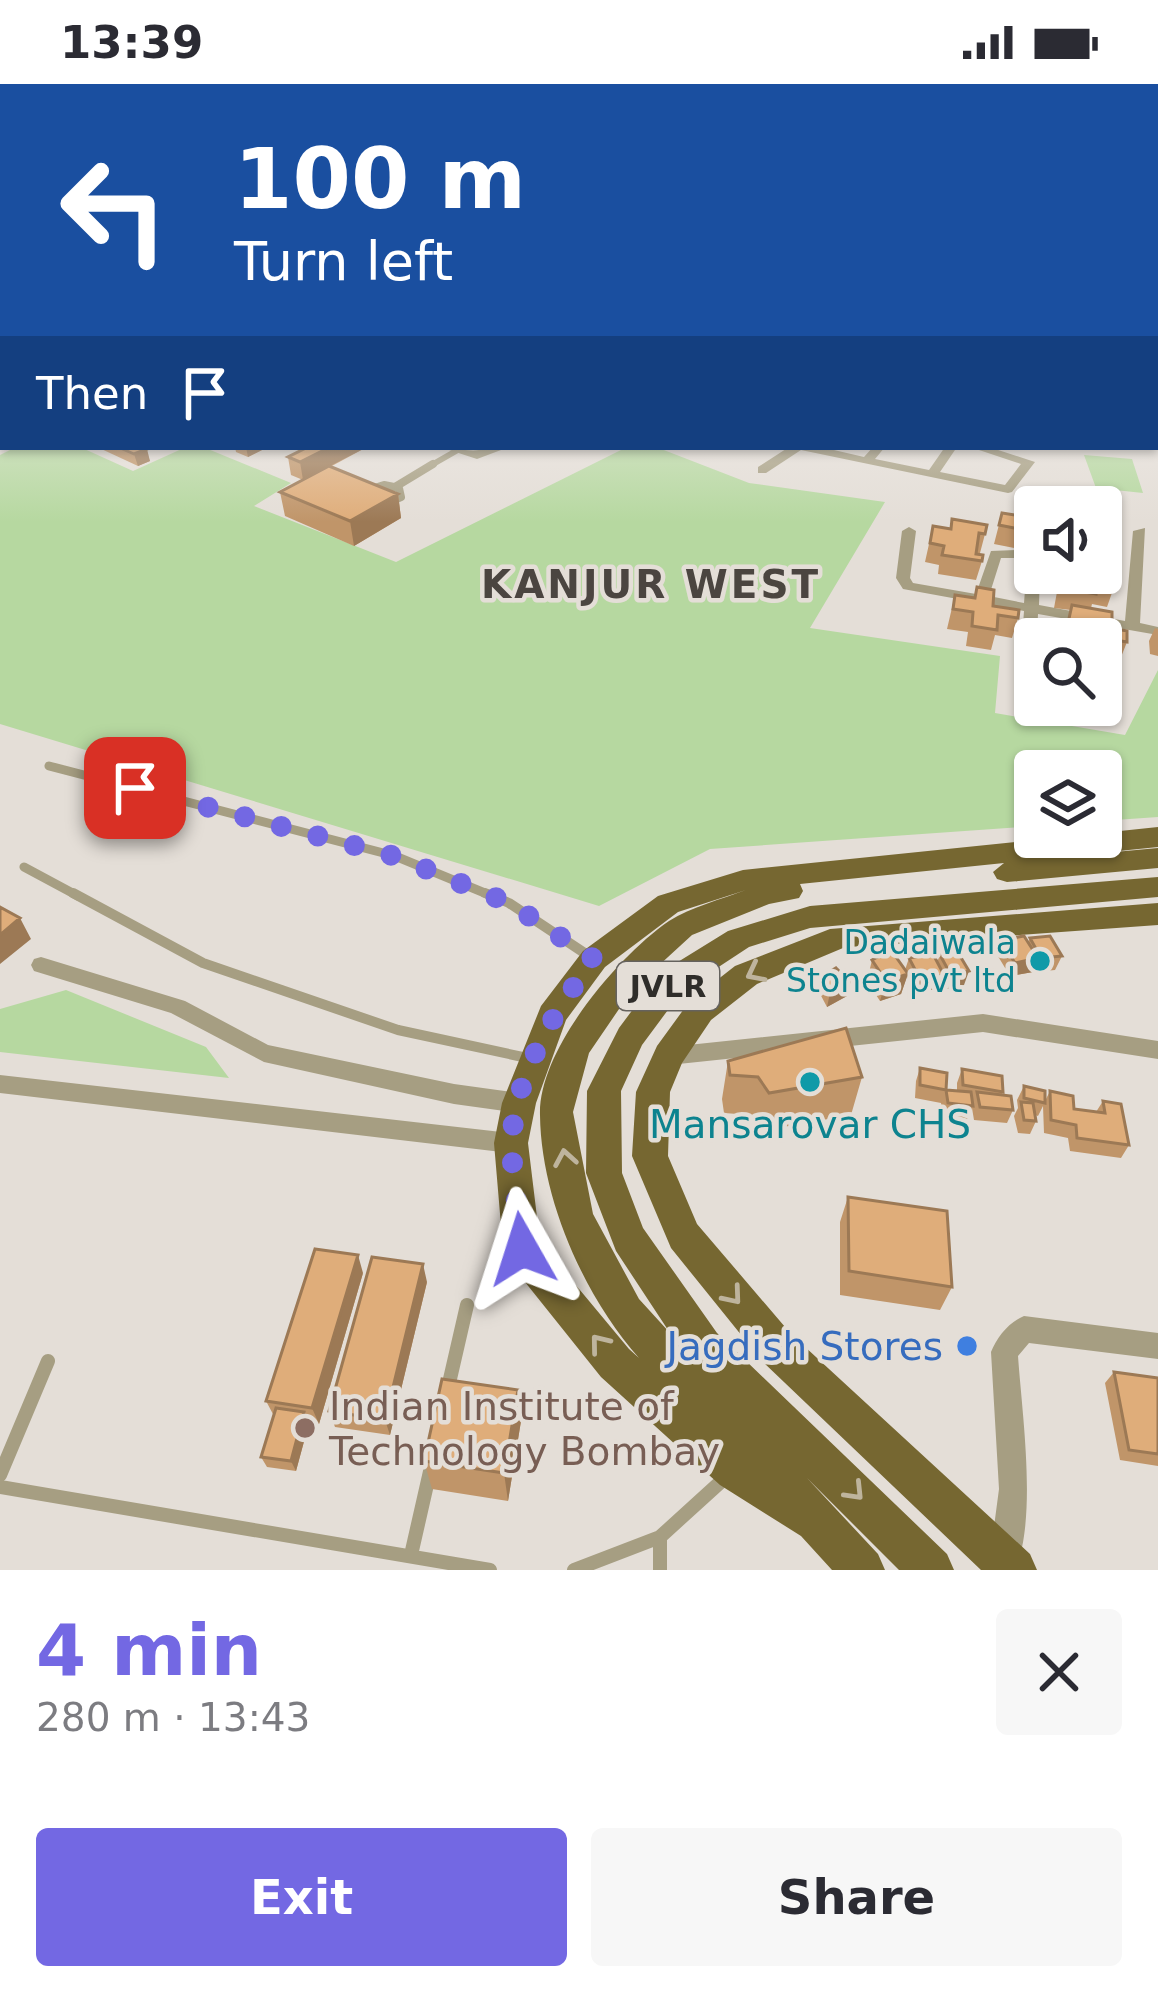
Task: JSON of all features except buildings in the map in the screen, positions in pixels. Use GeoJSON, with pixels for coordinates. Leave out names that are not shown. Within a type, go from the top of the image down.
{"type":"FeatureCollection","features":[{"type":"Feature","properties":{"kind":"main road"},"geometry":{"type":"LineString","coordinates":[[743,1458],[615,1363],[522,1249],[511,1142],[519,1103],[552,1015],[594,959],[668,904],[743,880],[1158,837]]}},
{"type":"Feature","properties":{"kind":"main road","name":"JVLR"},"geometry":{"type":"LineString","coordinates":[[862,1570],[818,1522],[743,1458],[625,1312],[575,1217],[556,1112],[574,1049],[621,981],[682,928],[765,894],[1158,858]]}},
{"type":"Feature","properties":{"kind":"main road","name":"JVLR"},"geometry":{"type":"LineString","coordinates":[[931,1570],[690,1329],[629,1239],[604,1173],[604,1091],[630,1037],[671,982],[739,940],[810,917],[1158,887]]}},
{"type":"Feature","properties":{"kind":"main road"},"geometry":{"type":"LineString","coordinates":[[1010,1566],[777,1348],[684,1236],[650,1156],[653,1092],[669,1056],[700,1011],[746,975],[840,937],[1158,914]]}},
{"type":"Feature","properties":{"kind":"street"},"geometry":{"type":"LineString","coordinates":[[455,450],[477,455],[493,450]]}},
{"type":"Feature","properties":{"kind":"street"},"geometry":{"type":"LineString","coordinates":[[762,470],[796,450]]}},
{"type":"Feature","properties":{"kind":"street"},"geometry":{"type":"LineString","coordinates":[[815,450],[1008,489],[1029,462],[987,450]]}},
{"type":"Feature","properties":{"kind":"street"},"geometry":{"type":"LineString","coordinates":[[867,461],[876,450]]}},
{"type":"Feature","properties":{"kind":"street"},"geometry":{"type":"LineString","coordinates":[[932,474],[949,450]]}},
{"type":"Feature","properties":{"kind":"street"},"geometry":{"type":"LineString","coordinates":[[909,531],[903,578],[908,586],[1158,631]]}},
{"type":"Feature","properties":{"kind":"street"},"geometry":{"type":"LineString","coordinates":[[1132,626],[1140,531]]}},
{"type":"Feature","properties":{"kind":"street"},"geometry":{"type":"LineString","coordinates":[[981,598],[991,560],[996,554],[1016,554],[1034,562],[1029,618]]}},
{"type":"Feature","properties":{"kind":"street"},"geometry":{"type":"LineString","coordinates":[[41,965],[178,1007],[264,1053],[454,1094],[519,1103]]}},
{"type":"Feature","properties":{"kind":"street"},"geometry":{"type":"LineString","coordinates":[[669,1056],[983,1023],[1158,1050]]}},
{"type":"Feature","properties":{"kind":"street"},"geometry":{"type":"LineString","coordinates":[[0,1084],[511,1142]]}},
{"type":"Feature","properties":{"kind":"street"},"geometry":{"type":"LineString","coordinates":[[1010,1566],[1013,1490],[1004,1352],[1024,1329],[1158,1346]]}},
{"type":"Feature","properties":{"kind":"lane"},"geometry":{"type":"LineString","coordinates":[[395,487],[402,494],[392,502],[364,498],[373,488],[395,487],[450,450]]}},
{"type":"Feature","properties":{"kind":"lane"},"geometry":{"type":"LineString","coordinates":[[49,766],[394,856],[509,903],[594,959]]}},
{"type":"Feature","properties":{"kind":"lane"},"geometry":{"type":"LineString","coordinates":[[24,867],[203,963],[398,1030],[535,1060]]}},
{"type":"Feature","properties":{"kind":"lane"},"geometry":{"type":"LineString","coordinates":[[442,1417],[466,1305]]}},
{"type":"Feature","properties":{"kind":"lane"},"geometry":{"type":"LineString","coordinates":[[0,1475],[48,1361]]}},
{"type":"Feature","properties":{"kind":"lane"},"geometry":{"type":"LineString","coordinates":[[411,1556],[437,1439]]}},
{"type":"Feature","properties":{"kind":"lane"},"geometry":{"type":"LineString","coordinates":[[574,1570],[660,1537],[743,1458]]}},
{"type":"Feature","properties":{"kind":"lane"},"geometry":{"type":"LineString","coordinates":[[0,1487],[490,1570]]}},
{"type":"Feature","properties":{"kind":"lane"},"geometry":{"type":"LineString","coordinates":[[660,1537],[660,1570]]}},
{"type":"Feature","properties":{"kind":"green space"},"geometry":{"type":"Polygon","coordinates":[[[10,450],[87,450],[133,471],[179,450],[210,450],[291,483],[254,506],[396,562],[621,450],[664,450],[749,483],[885,502],[810,628],[1000,656],[995,713],[1014,716],[1014,726],[1072,726],[1125,735],[1158,670],[1158,817],[1122,820],[1122,750],[1014,750],[1014,827],[710,849],[599,906],[0,724],[0,455],[10,450]]]}},
{"type":"Feature","properties":{"kind":"green space"},"geometry":{"type":"Polygon","coordinates":[[[1084,455],[1132,459],[1143,493],[1122,491],[1122,486],[1095,486],[1084,455]]]}},
{"type":"Feature","properties":{"kind":"green space"},"geometry":{"type":"Polygon","coordinates":[[[66,990],[206,1047],[229,1078],[0,1052],[0,1009],[66,990]]]}},
{"type":"Feature","properties":{"kind":"place","name":"Dadaiwala Stones pvt ltd"},"geometry":{"type":"Point","coordinates":[1040,961]}},
{"type":"Feature","properties":{"kind":"place","name":"Mansarovar CHS"},"geometry":{"type":"Point","coordinates":[810,1082]}},
{"type":"Feature","properties":{"kind":"place","name":"Jagdish Stores"},"geometry":{"type":"Point","coordinates":[967,1346]}},
{"type":"Feature","properties":{"kind":"place","name":"Indian Institute of Technology Bombay"},"geometry":{"type":"Point","coordinates":[305,1428]}},
{"type":"Feature","properties":{"kind":"district","name":"KANJUR WEST"},"geometry":{"type":"Point","coordinates":[651,584]}},
{"type":"Feature","properties":{"kind":"route"},"geometry":{"type":"LineString","coordinates":[[135,788],[394,856],[509,903],[594,959],[552,1015],[519,1103],[511,1142],[522,1249]]}}]}
